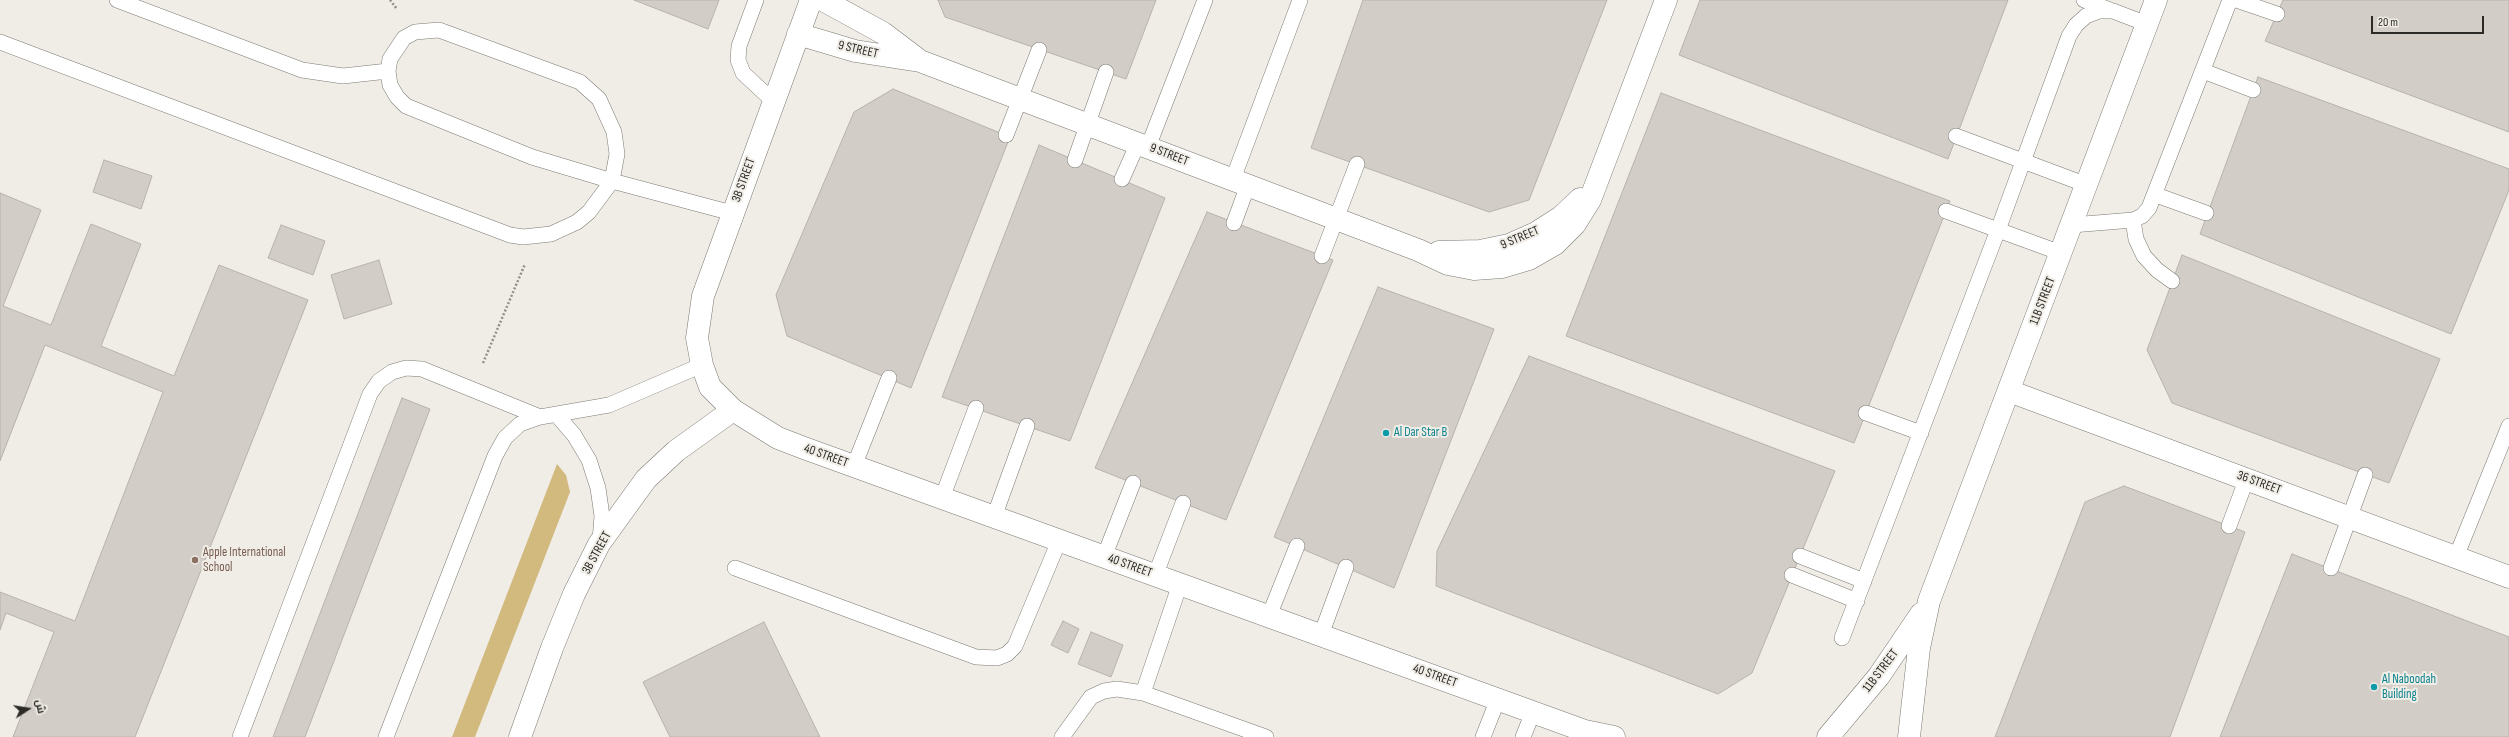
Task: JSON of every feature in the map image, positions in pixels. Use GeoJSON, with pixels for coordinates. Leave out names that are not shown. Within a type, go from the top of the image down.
{"type":"FeatureCollection","features":[{"type":"Feature","properties":{"kind":"street","name":"3B STREET"},"geometry":{"type":"LineString","coordinates":[[702,365],[697,338],[703,296],[732,213],[811,0]]}},
{"type":"Feature","properties":{"kind":"street","name":"9 STREET"},"geometry":{"type":"LineString","coordinates":[[823,0],[883,33],[920,61]]}},
{"type":"Feature","properties":{"kind":"street","name":"9 STREET"},"geometry":{"type":"LineString","coordinates":[[798,34],[855,51],[920,61],[1418,250],[1450,253],[1480,252],[1523,239],[1561,217],[1582,197],[1599,172],[1666,0]]}},
{"type":"Feature","properties":{"kind":"street","name":"11B STREET"},"geometry":{"type":"LineString","coordinates":[[1909,737],[1919,648],[1929,601],[2156,0]]}},
{"type":"Feature","properties":{"kind":"street","name":"40 STREET"},"geometry":{"type":"LineString","coordinates":[[702,365],[710,387],[733,410],[778,438],[1155,576],[1498,699],[1590,734],[1614,737]]}},
{"type":"Feature","properties":{"kind":"street","name":"36 STREET"},"geometry":{"type":"LineString","coordinates":[[2009,391],[2247,478],[2509,577]]}},
{"type":"Feature","properties":{"kind":"street","name":"3B STREET"},"geometry":{"type":"LineString","coordinates":[[520,737],[552,648],[574,594],[599,544],[646,479],[676,451],[733,410]]}},
{"type":"Feature","properties":{"kind":"street","name":"11B STREET"},"geometry":{"type":"LineString","coordinates":[[1828,737],[1878,676],[1929,601]]}},
{"type":"Feature","properties":{"kind":"lane"},"geometry":{"type":"LineString","coordinates":[[118,0],[302,70],[343,76],[388,71]]}},
{"type":"Feature","properties":{"kind":"lane"},"geometry":{"type":"LineString","coordinates":[[1122,179],[1143,145],[1205,0]]}},
{"type":"Feature","properties":{"kind":"lane"},"geometry":{"type":"LineString","coordinates":[[1234,223],[1240,182],[1300,0]]}},
{"type":"Feature","properties":{"kind":"lane"},"geometry":{"type":"LineString","coordinates":[[2084,0],[2147,24]]}},
{"type":"Feature","properties":{"kind":"lane"},"geometry":{"type":"LineString","coordinates":[[2072,225],[2133,220],[2142,216],[2156,195],[2230,0]]}},
{"type":"Feature","properties":{"kind":"lane"},"geometry":{"type":"LineString","coordinates":[[2236,0],[2277,14]]}},
{"type":"Feature","properties":{"kind":"lane"},"geometry":{"type":"LineString","coordinates":[[752,1],[739,46],[738,60],[743,73],[773,101]]}},
{"type":"Feature","properties":{"kind":"lane"},"geometry":{"type":"LineString","coordinates":[[1842,638],[2076,25],[2086,16],[2099,11],[2113,11]]}},
{"type":"Feature","properties":{"kind":"lane"},"geometry":{"type":"LineString","coordinates":[[0,42],[497,231],[523,237],[536,236],[551,234],[577,222],[588,212],[612,181],[617,154],[614,132],[599,99],[580,82],[439,30],[415,32],[404,38],[390,59],[388,71],[390,85],[396,97],[406,106],[532,157],[612,181],[732,213]]}},
{"type":"Feature","properties":{"kind":"lane"},"geometry":{"type":"LineString","coordinates":[[1006,135],[1021,99],[1038,50]]}},
{"type":"Feature","properties":{"kind":"lane"},"geometry":{"type":"LineString","coordinates":[[2203,71],[2253,90]]}},
{"type":"Feature","properties":{"kind":"lane"},"geometry":{"type":"LineString","coordinates":[[1075,160],[1106,72]]}},
{"type":"Feature","properties":{"kind":"lane"},"geometry":{"type":"LineString","coordinates":[[1956,136],[2087,185]]}},
{"type":"Feature","properties":{"kind":"lane"},"geometry":{"type":"LineString","coordinates":[[1322,256],[1357,164]]}},
{"type":"Feature","properties":{"kind":"lane"},"geometry":{"type":"LineString","coordinates":[[2156,195],[2206,213]]}},
{"type":"Feature","properties":{"kind":"lane"},"geometry":{"type":"LineString","coordinates":[[1946,211],[2061,253]]}},
{"type":"Feature","properties":{"kind":"lane"},"geometry":{"type":"LineString","coordinates":[[2133,220],[2136,239],[2144,256],[2157,270],[2172,281]]}},
{"type":"Feature","properties":{"kind":"lane"},"geometry":{"type":"LineString","coordinates":[[386,737],[495,456],[505,438],[520,424],[540,417],[609,405],[702,365]]}},
{"type":"Feature","properties":{"kind":"lane"},"geometry":{"type":"LineString","coordinates":[[240,737],[370,394],[379,381],[392,372],[406,368],[422,369],[540,417]]}},
{"type":"Feature","properties":{"kind":"lane"},"geometry":{"type":"LineString","coordinates":[[854,466],[890,378]]}},
{"type":"Feature","properties":{"kind":"lane"},"geometry":{"type":"LineString","coordinates":[[942,498],[976,408]]}},
{"type":"Feature","properties":{"kind":"lane"},"geometry":{"type":"LineString","coordinates":[[1866,413],[1921,433]]}},
{"type":"Feature","properties":{"kind":"lane"},"geometry":{"type":"LineString","coordinates":[[556,414],[574,435],[591,467],[598,488],[602,516],[599,544]]}},
{"type":"Feature","properties":{"kind":"lane"},"geometry":{"type":"LineString","coordinates":[[994,517],[1026,426]]}},
{"type":"Feature","properties":{"kind":"lane"},"geometry":{"type":"LineString","coordinates":[[2456,557],[2503,462],[2509,426]]}},
{"type":"Feature","properties":{"kind":"lane"},"geometry":{"type":"LineString","coordinates":[[2331,568],[2365,475]]}},
{"type":"Feature","properties":{"kind":"lane"},"geometry":{"type":"LineString","coordinates":[[2229,526],[2247,478]]}},
{"type":"Feature","properties":{"kind":"lane"},"geometry":{"type":"LineString","coordinates":[[1104,557],[1133,483]]}},
{"type":"Feature","properties":{"kind":"lane"},"geometry":{"type":"LineString","coordinates":[[1155,576],[1183,503]]}},
{"type":"Feature","properties":{"kind":"lane"},"geometry":{"type":"LineString","coordinates":[[735,568],[976,657],[997,658],[1007,654],[1015,646],[1059,541]]}},
{"type":"Feature","properties":{"kind":"lane"},"geometry":{"type":"LineString","coordinates":[[1269,616],[1297,546]]}},
{"type":"Feature","properties":{"kind":"lane"},"geometry":{"type":"LineString","coordinates":[[1800,556],[1864,581]]}},
{"type":"Feature","properties":{"kind":"lane"},"geometry":{"type":"LineString","coordinates":[[1321,635],[1346,567]]}},
{"type":"Feature","properties":{"kind":"lane"},"geometry":{"type":"LineString","coordinates":[[1792,575],[1857,601]]}},
{"type":"Feature","properties":{"kind":"lane"},"geometry":{"type":"LineString","coordinates":[[1143,692],[1180,584]]}},
{"type":"Feature","properties":{"kind":"lane"},"geometry":{"type":"LineString","coordinates":[[1062,737],[1091,697],[1104,691],[1117,689],[1143,692],[1266,737]]}},
{"type":"Feature","properties":{"kind":"lane"},"geometry":{"type":"LineString","coordinates":[[1484,737],[1498,699]]}},
{"type":"Feature","properties":{"kind":"lane"},"geometry":{"type":"LineString","coordinates":[[1523,737],[1533,712]]}},
{"type":"Feature","properties":{"kind":"path"},"geometry":{"type":"LineString","coordinates":[[471,389],[536,236]]}},
{"type":"Feature","properties":{"kind":"shaded area"},"geometry":{"type":"Polygon","coordinates":[[[557,464],[566,475],[570,492],[475,737],[452,737],[557,464]]]}},
{"type":"Feature","properties":{"kind":"building"},"geometry":{"type":"Polygon","coordinates":[[[634,0],[719,0],[708,29],[634,0]]]}},
{"type":"Feature","properties":{"kind":"building"},"geometry":{"type":"Polygon","coordinates":[[[938,0],[1156,0],[1126,79],[945,17],[938,0]]]}},
{"type":"Feature","properties":{"kind":"building"},"geometry":{"type":"Polygon","coordinates":[[[1363,0],[1607,0],[1529,200],[1489,212],[1311,148],[1363,0]]]}},
{"type":"Feature","properties":{"kind":"building"},"geometry":{"type":"Polygon","coordinates":[[[1700,0],[2008,0],[1948,159],[1679,55],[1700,0]]]}},
{"type":"Feature","properties":{"kind":"building"},"geometry":{"type":"Polygon","coordinates":[[[2283,0],[2509,0],[2509,132],[2265,41],[2283,0]]]}},
{"type":"Feature","properties":{"kind":"building"},"geometry":{"type":"Polygon","coordinates":[[[2258,77],[2509,169],[2509,190],[2451,334],[2200,234],[2258,77]]]}},
{"type":"Feature","properties":{"kind":"building"},"geometry":{"type":"Polygon","coordinates":[[[893,89],[1010,137],[911,388],[787,336],[776,295],[854,112],[893,89]]]}},
{"type":"Feature","properties":{"kind":"building"},"geometry":{"type":"Polygon","coordinates":[[[1661,93],[1950,201],[1854,443],[1566,336],[1661,93]]]}},
{"type":"Feature","properties":{"kind":"building"},"geometry":{"type":"Polygon","coordinates":[[[1039,145],[1165,198],[1070,441],[942,397],[1039,145]]]}},
{"type":"Feature","properties":{"kind":"building"},"geometry":{"type":"Polygon","coordinates":[[[104,160],[152,176],[141,209],[93,192],[104,160]]]}},
{"type":"Feature","properties":{"kind":"building"},"geometry":{"type":"Polygon","coordinates":[[[0,193],[41,210],[3,306],[51,325],[91,224],[141,244],[101,346],[174,376],[219,265],[308,300],[135,737],[13,737],[54,632],[6,613],[0,630],[0,592],[75,621],[163,392],[45,345],[0,461],[0,193]]]}},
{"type":"Feature","properties":{"kind":"building"},"geometry":{"type":"Polygon","coordinates":[[[1207,212],[1333,260],[1226,520],[1095,468],[1207,212]]]}},
{"type":"Feature","properties":{"kind":"building"},"geometry":{"type":"Polygon","coordinates":[[[281,225],[325,241],[313,275],[268,258],[281,225]]]}},
{"type":"Feature","properties":{"kind":"building"},"geometry":{"type":"Polygon","coordinates":[[[2182,255],[2440,359],[2389,483],[2172,403],[2147,350],[2182,255]]]}},
{"type":"Feature","properties":{"kind":"building"},"geometry":{"type":"Polygon","coordinates":[[[379,260],[392,304],[344,319],[331,275],[379,260]]]}},
{"type":"Feature","properties":{"kind":"building","name":"Al Dar Star B"},"geometry":{"type":"Polygon","coordinates":[[[1378,287],[1494,329],[1394,588],[1274,537],[1378,287]]]}},
{"type":"Feature","properties":{"kind":"building"},"geometry":{"type":"Polygon","coordinates":[[[1529,356],[1835,471],[1752,673],[1718,694],[1436,586],[1437,551],[1529,356]]]}},
{"type":"Feature","properties":{"kind":"building"},"geometry":{"type":"Polygon","coordinates":[[[402,398],[430,409],[305,737],[273,737],[402,398]]]}},
{"type":"Feature","properties":{"kind":"building"},"geometry":{"type":"Polygon","coordinates":[[[2124,486],[2245,532],[2170,737],[1995,737],[2085,502],[2124,486]]]}},
{"type":"Feature","properties":{"kind":"building","name":"Al Naboodah Building"},"geometry":{"type":"Polygon","coordinates":[[[2292,554],[2509,637],[2509,737],[2220,737],[2292,554]]]}},
{"type":"Feature","properties":{"kind":"building"},"geometry":{"type":"Polygon","coordinates":[[[1063,621],[1079,629],[1068,653],[1051,645],[1063,621]]]}},
{"type":"Feature","properties":{"kind":"building"},"geometry":{"type":"Polygon","coordinates":[[[764,622],[820,737],[670,737],[643,682],[764,622]]]}},
{"type":"Feature","properties":{"kind":"building"},"geometry":{"type":"Polygon","coordinates":[[[1091,632],[1123,645],[1111,677],[1078,664],[1091,632]]]}},
{"type":"Feature","properties":{"kind":"place","name":"Al Dar Star B"},"geometry":{"type":"Point","coordinates":[1386,433]}},
{"type":"Feature","properties":{"kind":"place","name":"Apple International School"},"geometry":{"type":"Point","coordinates":[195,560]}},
{"type":"Feature","properties":{"kind":"place","name":"Al Naboodah Building"},"geometry":{"type":"Point","coordinates":[2374,687]}}]}
